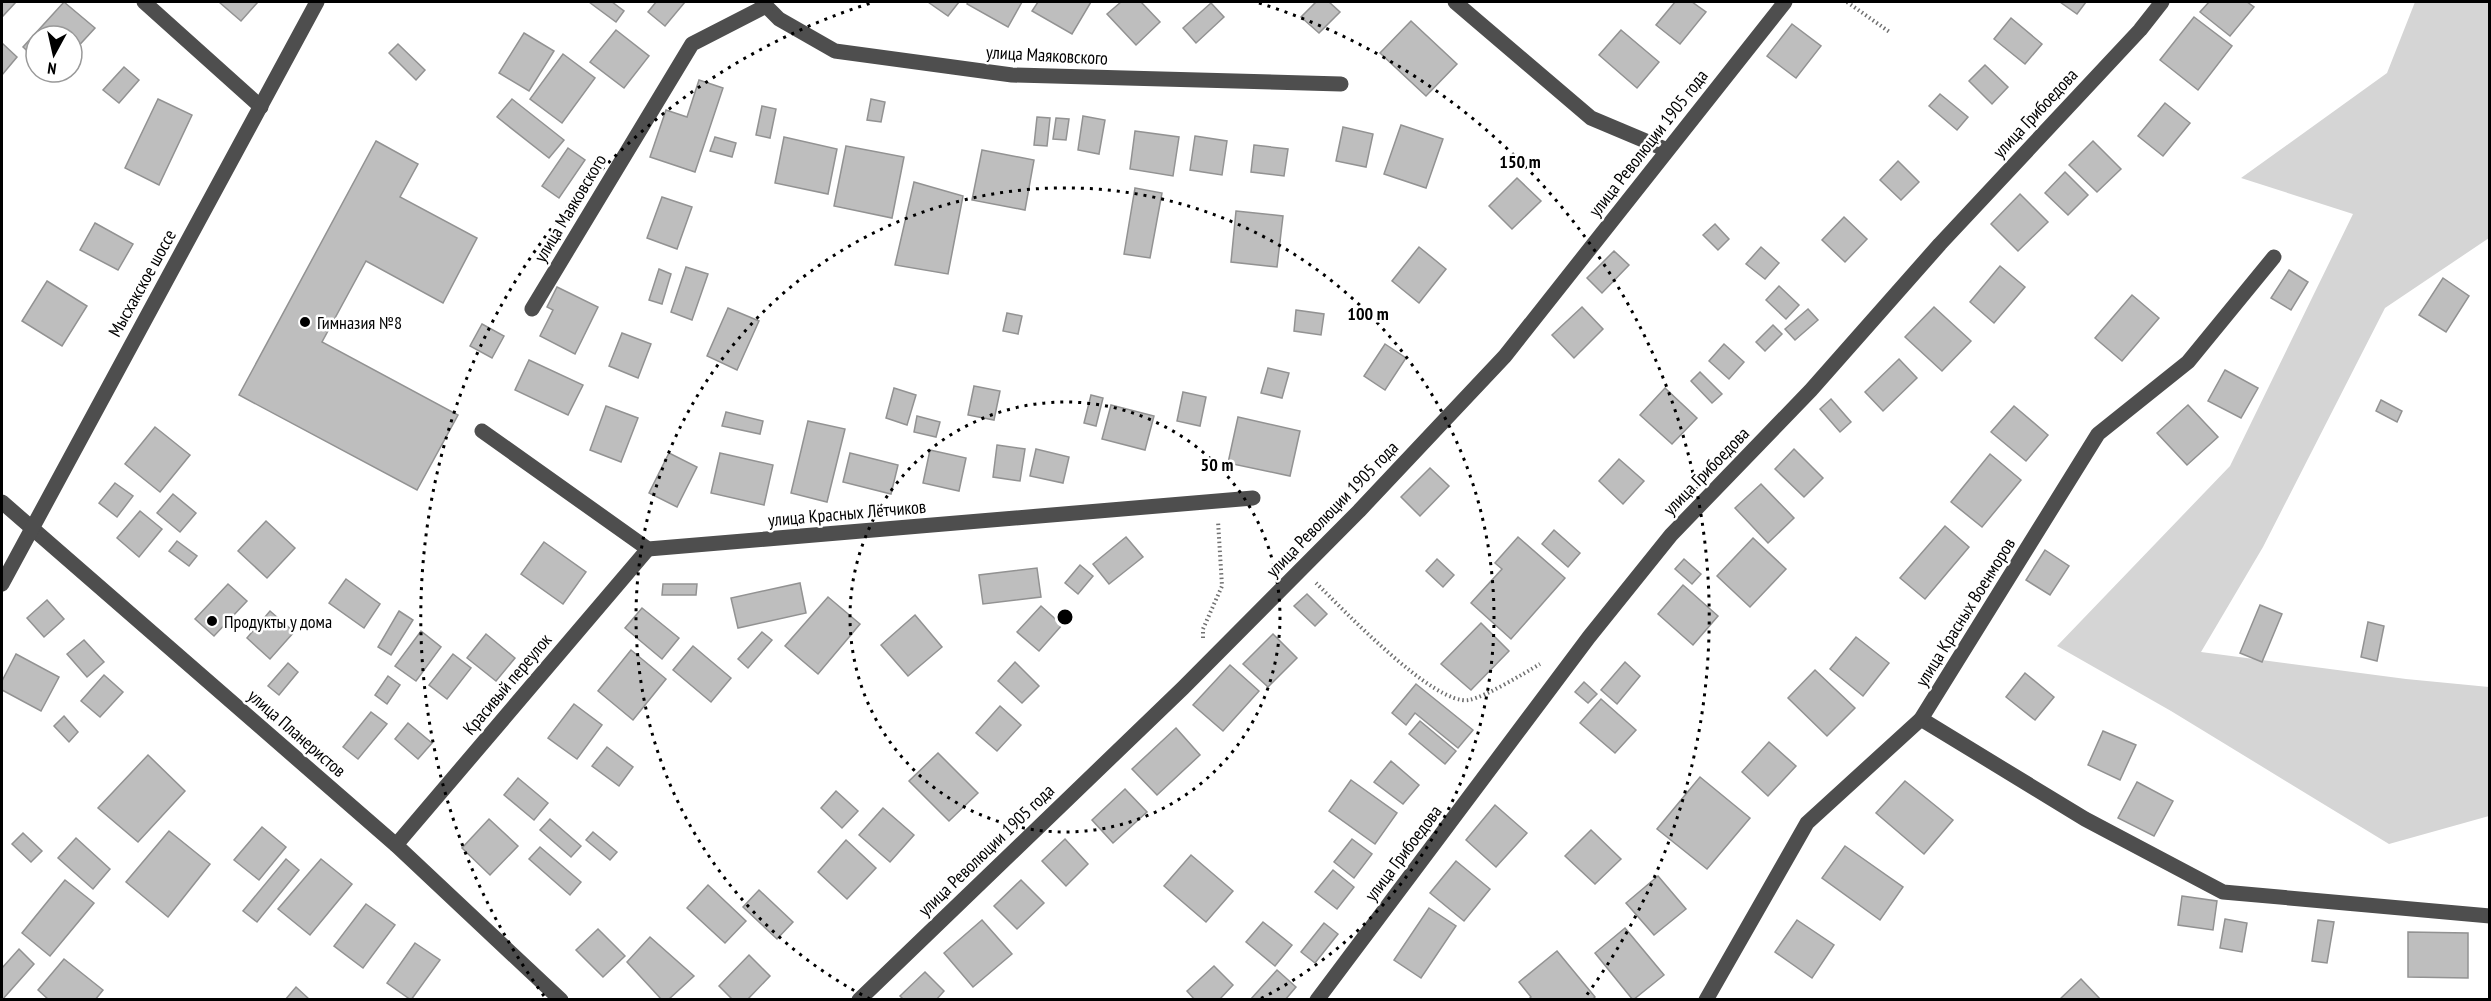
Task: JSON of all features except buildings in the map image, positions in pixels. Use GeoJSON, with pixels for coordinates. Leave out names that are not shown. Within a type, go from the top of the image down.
{"type":"FeatureCollection","features":[{"type":"Feature","properties":{"kind":"street"},"geometry":{"type":"LineString","coordinates":[[144,2],[261,107]]}},
{"type":"Feature","properties":{"kind":"street","name":"Мысхакское шоссе"},"geometry":{"type":"LineString","coordinates":[[2,584],[317,2]]}},
{"type":"Feature","properties":{"kind":"street"},"geometry":{"type":"LineString","coordinates":[[1455,2],[1591,118],[1667,150]]}},
{"type":"Feature","properties":{"kind":"street","name":"улица Революции 1905 года"},"geometry":{"type":"LineString","coordinates":[[859,999],[1209,661],[1359,511],[1505,356],[1785,2]]}},
{"type":"Feature","properties":{"kind":"street","name":"улица Грибоедова"},"geometry":{"type":"LineString","coordinates":[[1317,999],[1589,637],[1671,535],[1811,390],[1940,244],[2140,30],[2162,2]]}},
{"type":"Feature","properties":{"kind":"street","name":"улица Маяковского"},"geometry":{"type":"LineString","coordinates":[[532,309],[692,44],[764,4],[779,19],[835,51],[1012,75],[1341,84]]}},
{"type":"Feature","properties":{"kind":"street","name":"улица Красных Военморов"},"geometry":{"type":"LineString","coordinates":[[1706,999],[1807,823],[1921,719],[2098,434],[2188,362],[2274,257]]}},
{"type":"Feature","properties":{"kind":"street"},"geometry":{"type":"LineString","coordinates":[[483,430],[648,549]]}},
{"type":"Feature","properties":{"kind":"street","name":"улица Красных Лётчиков"},"geometry":{"type":"LineString","coordinates":[[648,549],[1252,498]]}},
{"type":"Feature","properties":{"kind":"street","name":"улица Планеристов"},"geometry":{"type":"LineString","coordinates":[[2,502],[30,529],[396,844],[561,999]]}},
{"type":"Feature","properties":{"kind":"street","name":"Красивый переулок"},"geometry":{"type":"LineString","coordinates":[[396,844],[648,549]]}},
{"type":"Feature","properties":{"kind":"street"},"geometry":{"type":"LineString","coordinates":[[1921,719],[2085,819],[2223,892],[2490,915]]}},
{"type":"Feature","properties":{"kind":"path"},"geometry":{"type":"LineString","coordinates":[[1847,2],[1891,33]]}},
{"type":"Feature","properties":{"kind":"path"},"geometry":{"type":"LineString","coordinates":[[1209,661],[1202,645],[1203,629],[1222,586],[1216,502]]}},
{"type":"Feature","properties":{"kind":"path"},"geometry":{"type":"LineString","coordinates":[[1300,568],[1412,673],[1448,695],[1468,700],[1550,658]]}},
{"type":"Feature","properties":{"kind":"shaded area"},"geometry":{"type":"Polygon","coordinates":[[[2415,2],[2489,2],[2489,238],[2385,308],[2263,547],[2201,652],[2406,679],[2489,687],[2489,816],[2389,844],[2171,711],[2057,646],[2230,466],[2353,214],[2241,178],[2387,73],[2415,2]]]}},
{"type":"Feature","properties":{"kind":"place","name":"Гимназия №8"},"geometry":{"type":"Point","coordinates":[305,322]}},
{"type":"Feature","properties":{"kind":"place","name":"Продукты у дома"},"geometry":{"type":"Point","coordinates":[212,621]}}]}
